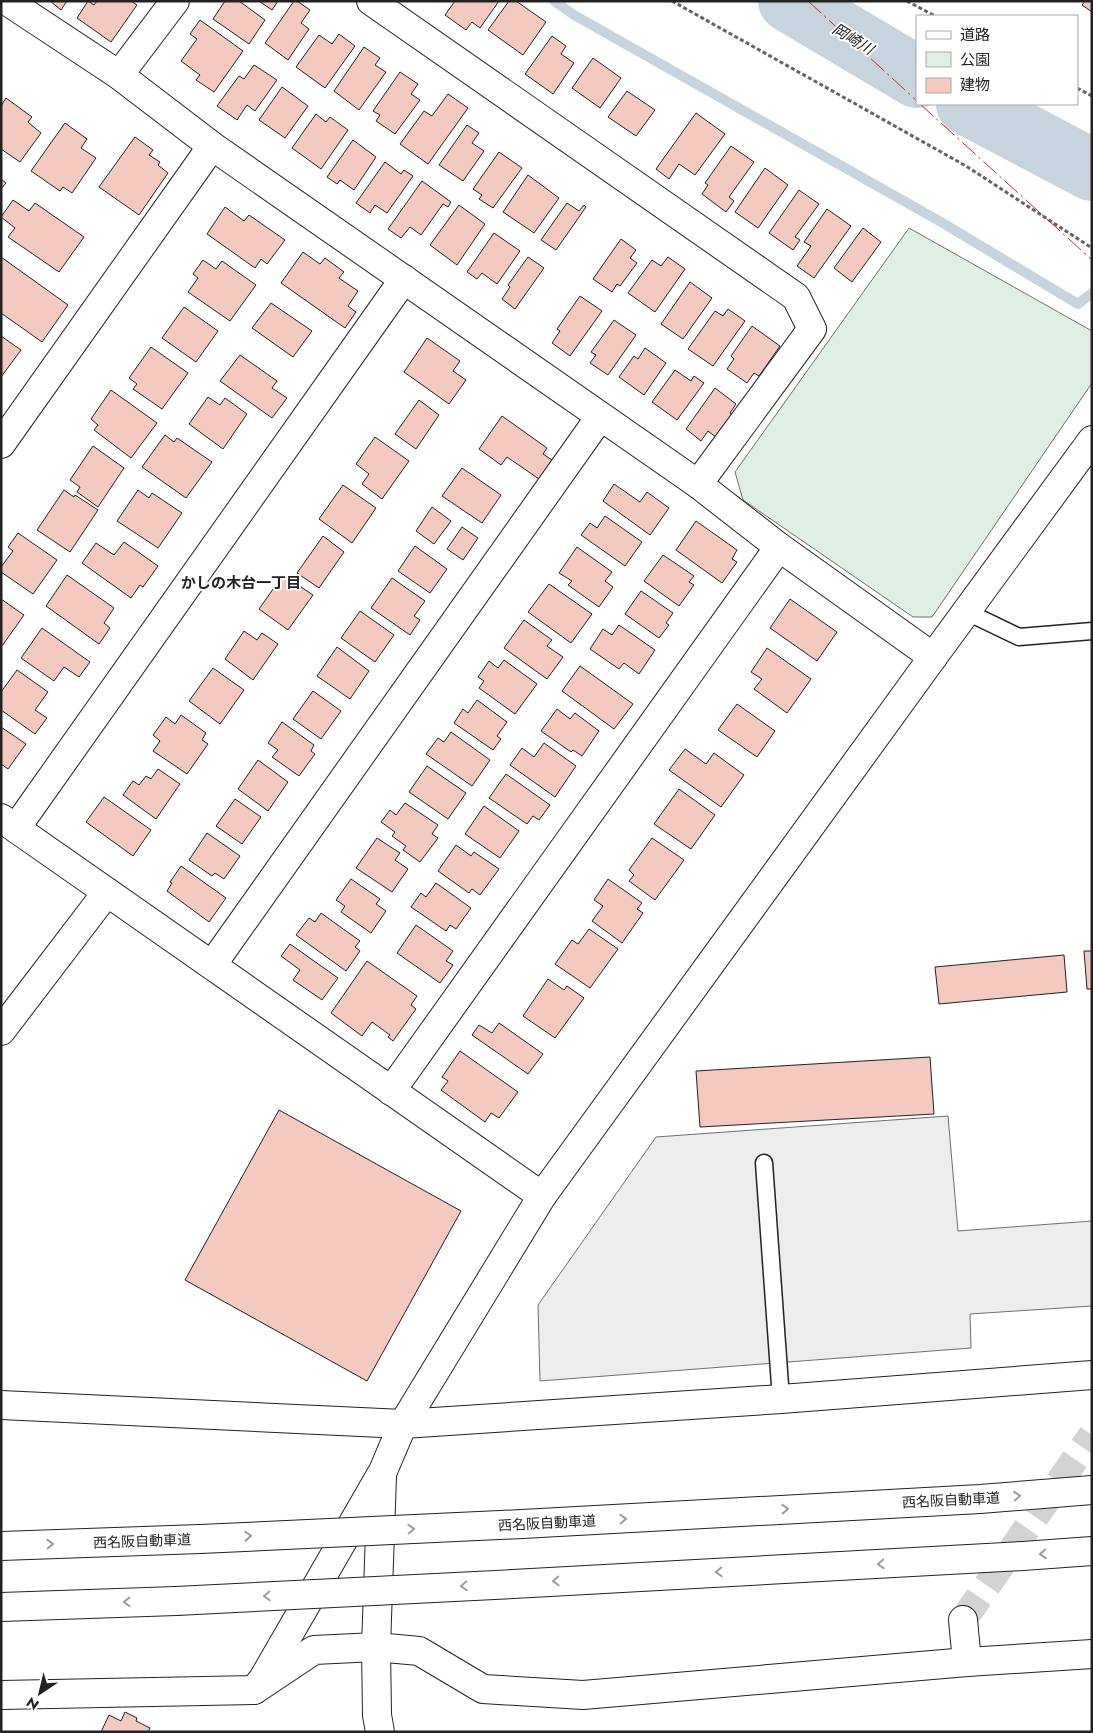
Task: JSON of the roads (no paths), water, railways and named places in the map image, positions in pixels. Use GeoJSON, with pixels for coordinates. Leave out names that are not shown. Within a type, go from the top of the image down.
{"type":"FeatureCollection","features":[{"type":"Feature","properties":{"kind":"main road"},"geometry":{"type":"LineString","coordinates":[[7,1],[119,76],[212,146],[698,484],[778,547],[933,657]]}},
{"type":"Feature","properties":{"kind":"main road"},"geometry":{"type":"LineString","coordinates":[[119,76],[175,1]]}},
{"type":"Feature","properties":{"kind":"main road"},"geometry":{"type":"LineString","coordinates":[[371,1],[796,297],[812,329],[698,484]]}},
{"type":"Feature","properties":{"kind":"main road"},"geometry":{"type":"LineString","coordinates":[[1,444],[212,146]]}},
{"type":"Feature","properties":{"kind":"main road"},"geometry":{"type":"LineString","coordinates":[[404,279],[9,823],[542,1196]]}},
{"type":"Feature","properties":{"kind":"main road"},"geometry":{"type":"LineString","coordinates":[[212,965],[600,417]]}},
{"type":"Feature","properties":{"kind":"main road"},"geometry":{"type":"LineString","coordinates":[[254,1690],[263,1679],[383,1471],[403,1424],[542,1196],[1092,440]]}},
{"type":"Feature","properties":{"kind":"main road"},"geometry":{"type":"LineString","coordinates":[[391,1091],[778,547]]}},
{"type":"Feature","properties":{"kind":"main road"},"geometry":{"type":"LineString","coordinates":[[1,1031],[107,892]]}},
{"type":"Feature","properties":{"kind":"main road"},"geometry":{"type":"LineString","coordinates":[[1,1405],[403,1424],[781,1399],[1092,1375]]}},
{"type":"Feature","properties":{"kind":"main road"},"geometry":{"type":"LineString","coordinates":[[380,1732],[377,1715],[376,1647],[383,1471]]}},
{"type":"Feature","properties":{"kind":"main road","name":"西名阪自動車道"},"geometry":{"type":"LineString","coordinates":[[1,1546],[522,1524],[1092,1490]]}},
{"type":"Feature","properties":{"kind":"main road"},"geometry":{"type":"LineString","coordinates":[[1,1607],[513,1584],[1092,1551]]}},
{"type":"Feature","properties":{"kind":"main road"},"geometry":{"type":"LineString","coordinates":[[963,1620],[967,1662]]}},
{"type":"Feature","properties":{"kind":"main road"},"geometry":{"type":"LineString","coordinates":[[1,1695],[254,1690],[314,1650],[376,1647],[419,1650],[483,1689],[583,1695],[967,1662],[1092,1654]]}},
{"type":"Feature","properties":{"kind":"lane"},"geometry":{"type":"LineString","coordinates":[[967,612],[1019,637],[1092,631]]}},
{"type":"Feature","properties":{"kind":"lane"},"geometry":{"type":"LineString","coordinates":[[764,1163],[781,1399]]}},
{"type":"Feature","properties":{"kind":"waterway"},"geometry":{"type":"LineString","coordinates":[[554,1],[574,15],[941,222],[1078,304],[1092,293]]}},
{"type":"Feature","properties":{"kind":"waterway","name":"岡崎川"},"geometry":{"type":"LineString","coordinates":[[789,1],[916,76]]}},
{"type":"Feature","properties":{"kind":"waterway","name":"岡崎川"},"geometry":{"type":"LineString","coordinates":[[969,105],[1092,170]]}},
{"type":"Feature","properties":{"kind":"tunnel"},"geometry":{"type":"LineString","coordinates":[[963,1620],[1092,1435]]}},
{"type":"Feature","properties":{"kind":"district","name":"かしの木台一丁目"},"geometry":{"type":"Point","coordinates":[241,583]}}]}
